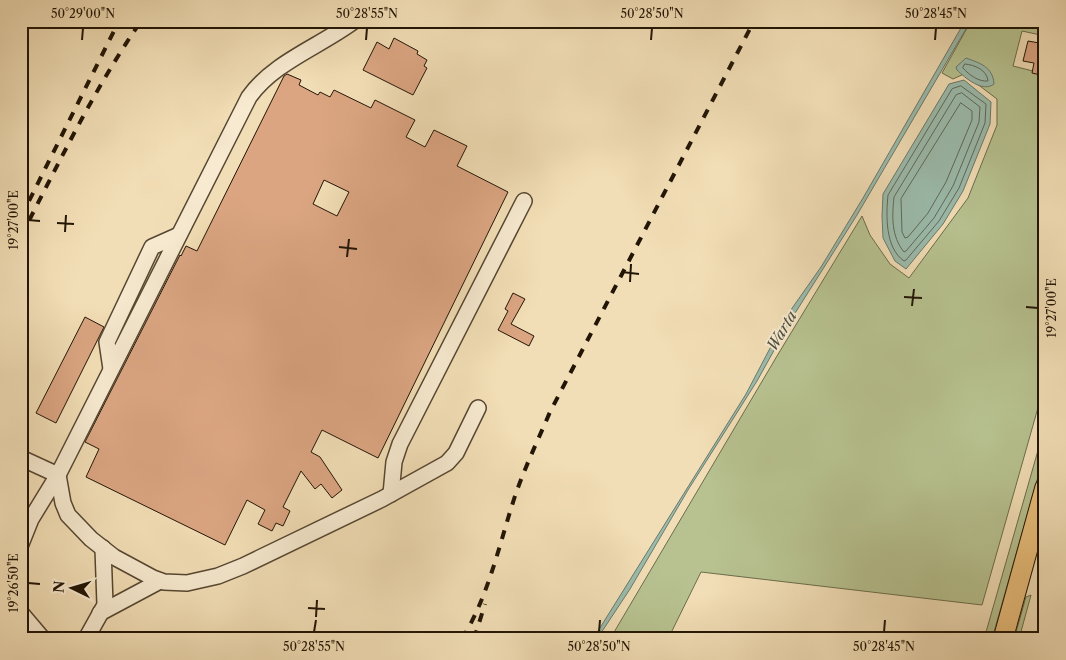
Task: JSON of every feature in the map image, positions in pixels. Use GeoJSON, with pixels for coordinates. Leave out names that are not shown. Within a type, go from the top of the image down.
{"type":"FeatureCollection","features":[{"type":"Feature","properties":{"kind":"main road"},"geometry":{"type":"LineString","coordinates":[[1003,639],[1045,487]]}},
{"type":"Feature","properties":{"kind":"lane"},"geometry":{"type":"LineString","coordinates":[[21,544],[31,519],[58,475],[248,97],[275,70],[354,21]]}},
{"type":"Feature","properties":{"kind":"lane"},"geometry":{"type":"LineString","coordinates":[[391,494],[394,462],[400,444],[524,201]]}},
{"type":"Feature","properties":{"kind":"lane"},"geometry":{"type":"LineString","coordinates":[[112,369],[107,342],[152,247],[179,235]]}},
{"type":"Feature","properties":{"kind":"lane"},"geometry":{"type":"LineString","coordinates":[[116,323],[131,331]]}},
{"type":"Feature","properties":{"kind":"lane"},"geometry":{"type":"LineString","coordinates":[[58,475],[63,502],[68,515],[91,539],[114,557],[160,581],[175,584],[187,583],[218,576],[251,562],[391,494],[452,459],[478,408]]}},
{"type":"Feature","properties":{"kind":"lane"},"geometry":{"type":"LineString","coordinates":[[21,458],[58,475]]}},
{"type":"Feature","properties":{"kind":"lane"},"geometry":{"type":"LineString","coordinates":[[86,639],[105,605],[103,548]]}},
{"type":"Feature","properties":{"kind":"lane"},"geometry":{"type":"LineString","coordinates":[[100,614],[160,581]]}},
{"type":"Feature","properties":{"kind":"lane"},"geometry":{"type":"LineString","coordinates":[[21,613],[43,639]]}},
{"type":"Feature","properties":{"kind":"green space"},"geometry":{"type":"Polygon","coordinates":[[[971,21],[1045,21],[1045,36],[1022,31],[1013,66],[1045,74],[1045,383],[982,605],[701,572],[668,639],[610,639],[862,216],[870,235],[890,264],[909,278],[968,198],[997,125],[997,99],[964,74],[953,79],[942,73],[971,21]]]}},
{"type":"Feature","properties":{"kind":"green space"},"geometry":{"type":"Polygon","coordinates":[[[1045,426],[1045,452],[992,639],[984,639],[1045,426]]]}},
{"type":"Feature","properties":{"kind":"green space"},"geometry":{"type":"Polygon","coordinates":[[[1031,595],[1019,639],[1014,639],[1026,597],[1031,595]]]}},
{"type":"Feature","properties":{"kind":"water","name":"Warta"},"geometry":{"type":"Polygon","coordinates":[[[965,21],[970,22],[857,215],[792,318],[757,381],[688,490],[630,589],[597,639],[593,639],[746,394],[788,314],[821,267],[863,198],[965,21]]]}},
{"type":"Feature","properties":{"kind":"water"},"geometry":{"type":"Polygon","coordinates":[[[966,58],[985,66],[991,73],[994,84],[985,87],[980,86],[960,73],[956,67],[966,58]]]}},
{"type":"Feature","properties":{"kind":"water"},"geometry":{"type":"Polygon","coordinates":[[[964,80],[991,102],[990,124],[963,191],[943,224],[906,269],[895,261],[883,238],[883,194],[949,84],[964,80]]]}},
{"type":"Feature","properties":{"kind":"building"},"geometry":{"type":"Polygon","coordinates":[[[394,38],[418,51],[417,54],[427,60],[424,66],[427,68],[413,95],[363,70],[377,42],[389,49],[394,38]]]}},
{"type":"Feature","properties":{"kind":"building"},"geometry":{"type":"Polygon","coordinates":[[[1028,41],[1045,44],[1045,76],[1032,73],[1034,63],[1023,61],[1028,41]]]}},
{"type":"Feature","properties":{"kind":"building"},"geometry":{"type":"Polygon","coordinates":[[[287,74],[301,80],[299,85],[318,95],[320,92],[330,97],[334,90],[371,108],[375,100],[415,120],[406,137],[425,147],[434,130],[467,146],[457,166],[508,192],[378,458],[322,430],[311,452],[320,457],[342,490],[332,498],[321,484],[315,489],[301,471],[283,507],[290,511],[283,526],[276,523],[272,531],[258,524],[265,510],[247,500],[225,545],[86,477],[99,449],[85,442],[180,255],[186,246],[197,251],[284,76],[287,74]],[[324,180],[313,204],[337,216],[349,192],[324,180]]]}},
{"type":"Feature","properties":{"kind":"building"},"geometry":{"type":"Polygon","coordinates":[[[513,293],[525,299],[511,324],[534,336],[529,346],[498,330],[508,311],[505,309],[513,293]]]}},
{"type":"Feature","properties":{"kind":"building"},"geometry":{"type":"Polygon","coordinates":[[[85,317],[104,327],[56,423],[36,413],[85,317]]]}},
{"type":"Feature","properties":{"kind":"railway"},"geometry":{"type":"LineString","coordinates":[[21,217],[119,21]]}},
{"type":"Feature","properties":{"kind":"railway"},"geometry":{"type":"LineString","coordinates":[[21,236],[92,100],[141,21]]}},
{"type":"Feature","properties":{"kind":"railway"},"geometry":{"type":"LineString","coordinates":[[462,639],[479,605],[493,569],[519,485],[550,412],[754,21]]}},
{"type":"Feature","properties":{"kind":"railway"},"geometry":{"type":"LineString","coordinates":[[474,639],[485,604]]}}]}
